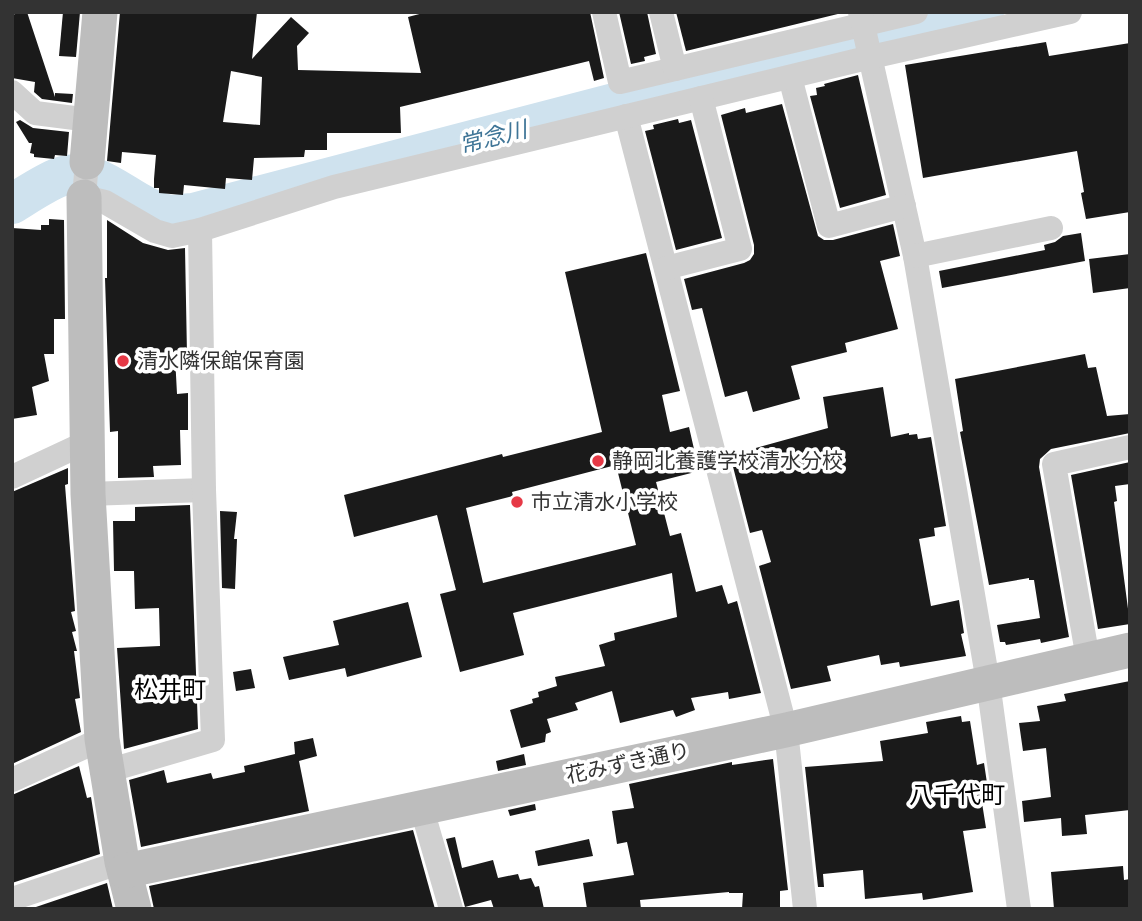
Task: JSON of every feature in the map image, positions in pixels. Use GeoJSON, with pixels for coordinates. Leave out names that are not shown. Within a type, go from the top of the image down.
{"type":"FeatureCollection","features":[{"type":"Feature","properties":{"kind":"street"},"geometry":{"type":"LineString","coordinates":[[100,12],[84,197],[88,494],[104,755],[123,866],[134,909]]}},
{"type":"Feature","properties":{"kind":"street"},"geometry":{"type":"LineString","coordinates":[[604,12],[620,82],[862,19],[916,12]]}},
{"type":"Feature","properties":{"kind":"street"},"geometry":{"type":"LineString","coordinates":[[661,12],[675,69]]}},
{"type":"Feature","properties":{"kind":"street"},"geometry":{"type":"LineString","coordinates":[[84,197],[105,202],[155,232],[172,236],[200,230],[334,187],[871,57],[1070,12]]}},
{"type":"Feature","properties":{"kind":"street"},"geometry":{"type":"LineString","coordinates":[[862,19],[915,256],[988,682],[1019,909]]}},
{"type":"Feature","properties":{"kind":"street"},"geometry":{"type":"LineString","coordinates":[[790,77],[829,226],[904,206]]}},
{"type":"Feature","properties":{"kind":"street"},"geometry":{"type":"LineString","coordinates":[[12,92],[35,113],[90,120]]}},
{"type":"Feature","properties":{"kind":"street"},"geometry":{"type":"LineString","coordinates":[[666,268],[740,248],[701,98]]}},
{"type":"Feature","properties":{"kind":"street"},"geometry":{"type":"LineString","coordinates":[[626,116],[786,730],[805,909]]}},
{"type":"Feature","properties":{"kind":"street"},"geometry":{"type":"LineString","coordinates":[[915,256],[1051,228]]}},
{"type":"Feature","properties":{"kind":"street"},"geometry":{"type":"LineString","coordinates":[[12,780],[104,755],[213,740],[204,490],[200,230]]}},
{"type":"Feature","properties":{"kind":"street"},"geometry":{"type":"LineString","coordinates":[[12,477],[88,442]]}},
{"type":"Feature","properties":{"kind":"street"},"geometry":{"type":"LineString","coordinates":[[1088,659],[1054,464],[1130,447]]}},
{"type":"Feature","properties":{"kind":"street"},"geometry":{"type":"LineString","coordinates":[[88,494],[204,490]]}},
{"type":"Feature","properties":{"kind":"street","name":"花みずき通り"},"geometry":{"type":"LineString","coordinates":[[123,866],[786,730],[1130,650]]}},
{"type":"Feature","properties":{"kind":"street"},"geometry":{"type":"LineString","coordinates":[[421,806],[451,909]]}},
{"type":"Feature","properties":{"kind":"street"},"geometry":{"type":"LineString","coordinates":[[12,899],[123,866]]}},
{"type":"Feature","properties":{"kind":"building"},"geometry":{"type":"Polygon","coordinates":[[[27,12],[55,97],[55,93],[73,94],[72,103],[42,99],[34,92],[35,82],[12,78],[12,15],[27,12]]]}},
{"type":"Feature","properties":{"kind":"building"},"geometry":{"type":"Polygon","coordinates":[[[63,12],[80,12],[76,57],[59,56],[63,12]]]}},
{"type":"Feature","properties":{"kind":"building"},"geometry":{"type":"Polygon","coordinates":[[[120,12],[257,12],[252,59],[291,17],[309,33],[297,46],[298,70],[421,73],[408,17],[427,12],[590,12],[604,78],[594,81],[589,61],[400,107],[401,133],[327,133],[327,150],[305,150],[304,157],[254,158],[252,180],[226,178],[225,189],[184,185],[183,195],[159,193],[159,188],[154,188],[156,155],[122,152],[121,163],[107,161],[120,12]],[[231,71],[223,122],[260,125],[262,77],[231,71]]]}},
{"type":"Feature","properties":{"kind":"building"},"geometry":{"type":"Polygon","coordinates":[[[619,12],[647,12],[656,54],[644,57],[645,61],[631,64],[619,12]]]}},
{"type":"Feature","properties":{"kind":"building"},"geometry":{"type":"Polygon","coordinates":[[[676,12],[846,12],[686,51],[676,12]]]}},
{"type":"Feature","properties":{"kind":"building"},"geometry":{"type":"Polygon","coordinates":[[[1046,42],[1049,56],[1130,43],[1130,212],[1086,219],[1077,151],[923,178],[905,65],[1046,42]]]}},
{"type":"Feature","properties":{"kind":"building"},"geometry":{"type":"Polygon","coordinates":[[[858,75],[886,195],[840,208],[810,96],[817,95],[816,88],[825,86],[824,84],[858,75]]]}},
{"type":"Feature","properties":{"kind":"building"},"geometry":{"type":"Polygon","coordinates":[[[782,104],[818,236],[824,240],[833,240],[893,224],[900,256],[880,261],[898,329],[845,343],[847,352],[791,366],[800,399],[753,412],[747,391],[725,397],[702,308],[692,310],[684,279],[744,263],[754,254],[721,115],[745,108],[746,113],[782,104]]]}},
{"type":"Feature","properties":{"kind":"building"},"geometry":{"type":"Polygon","coordinates":[[[678,119],[679,123],[691,120],[722,238],[676,250],[645,131],[654,129],[653,125],[678,119]]]}},
{"type":"Feature","properties":{"kind":"building"},"geometry":{"type":"Polygon","coordinates":[[[20,120],[33,128],[69,132],[67,156],[55,155],[54,159],[34,157],[34,154],[30,153],[32,143],[29,143],[16,122],[20,120]]]}},
{"type":"Feature","properties":{"kind":"building"},"geometry":{"type":"Polygon","coordinates":[[[49,219],[64,220],[65,319],[54,319],[54,354],[44,354],[49,381],[32,387],[37,415],[12,419],[12,228],[41,230],[41,225],[49,225],[49,219]]]}},
{"type":"Feature","properties":{"kind":"building"},"geometry":{"type":"Polygon","coordinates":[[[107,220],[143,243],[168,250],[185,248],[187,355],[175,356],[177,394],[188,393],[188,430],[180,430],[181,465],[153,466],[154,477],[118,478],[118,431],[110,432],[105,278],[107,220]]]}},
{"type":"Feature","properties":{"kind":"building"},"geometry":{"type":"Polygon","coordinates":[[[1081,233],[1085,261],[942,288],[939,271],[1045,250],[1044,245],[1063,236],[1081,233]]]}},
{"type":"Feature","properties":{"kind":"building"},"geometry":{"type":"Polygon","coordinates":[[[646,253],[680,391],[662,395],[670,432],[689,427],[699,471],[656,482],[670,536],[681,533],[696,592],[722,585],[728,604],[737,601],[761,693],[729,699],[728,692],[691,698],[695,710],[676,717],[673,710],[620,723],[612,691],[575,703],[578,710],[547,719],[551,732],[546,734],[545,742],[521,748],[510,710],[533,703],[532,699],[539,697],[538,692],[557,686],[555,677],[605,666],[599,645],[615,640],[614,633],[677,617],[672,573],[513,613],[524,655],[460,672],[440,594],[456,590],[437,515],[354,537],[344,495],[502,454],[503,457],[602,432],[565,272],[646,253]],[[616,465],[512,492],[513,496],[466,508],[483,583],[636,545],[616,465]]]}},
{"type":"Feature","properties":{"kind":"building"},"geometry":{"type":"Polygon","coordinates":[[[1130,254],[1130,288],[1093,293],[1089,259],[1130,254]]]}},
{"type":"Feature","properties":{"kind":"building"},"geometry":{"type":"Polygon","coordinates":[[[1085,354],[1088,368],[1096,367],[1107,416],[1130,414],[1130,433],[1051,449],[1040,459],[1039,467],[1069,637],[1041,643],[1040,639],[1006,645],[1005,642],[1000,642],[997,625],[1040,618],[1034,580],[1029,578],[989,585],[960,432],[963,431],[955,379],[1085,354]]]}},
{"type":"Feature","properties":{"kind":"building"},"geometry":{"type":"Polygon","coordinates":[[[883,387],[891,437],[909,433],[917,434],[918,439],[931,437],[946,526],[934,528],[935,536],[919,539],[931,606],[959,600],[964,633],[961,634],[966,656],[900,667],[899,662],[881,665],[879,655],[827,666],[831,681],[791,689],[759,566],[771,562],[762,530],[750,533],[730,455],[828,428],[823,397],[883,387]]]}},
{"type":"Feature","properties":{"kind":"building"},"geometry":{"type":"Polygon","coordinates":[[[1130,462],[1130,484],[1115,486],[1117,501],[1114,502],[1130,624],[1098,629],[1071,475],[1130,462]]]}},
{"type":"Feature","properties":{"kind":"building"},"geometry":{"type":"Polygon","coordinates":[[[68,468],[68,484],[65,485],[75,611],[71,612],[76,631],[72,632],[77,651],[74,651],[80,698],[75,699],[81,732],[12,764],[12,492],[68,468]]]}},
{"type":"Feature","properties":{"kind":"building"},"geometry":{"type":"Polygon","coordinates":[[[190,505],[198,729],[124,749],[117,648],[160,646],[159,608],[135,609],[134,571],[114,571],[113,521],[135,521],[135,507],[190,505]]]}},
{"type":"Feature","properties":{"kind":"building"},"geometry":{"type":"Polygon","coordinates":[[[220,511],[237,512],[234,539],[237,539],[235,589],[222,588],[220,511]]]}},
{"type":"Feature","properties":{"kind":"building"},"geometry":{"type":"Polygon","coordinates":[[[408,602],[422,657],[347,677],[345,668],[289,680],[283,657],[339,645],[333,621],[408,602]]]}},
{"type":"Feature","properties":{"kind":"building"},"geometry":{"type":"Polygon","coordinates":[[[251,669],[255,688],[236,691],[233,672],[251,669]]]}},
{"type":"Feature","properties":{"kind":"building"},"geometry":{"type":"Polygon","coordinates":[[[1130,681],[1130,810],[1085,815],[1087,834],[1062,836],[1061,818],[1024,822],[1022,801],[1051,797],[1046,748],[1023,751],[1019,723],[1040,721],[1037,706],[1066,701],[1064,694],[1130,681]]]}},
{"type":"Feature","properties":{"kind":"building"},"geometry":{"type":"Polygon","coordinates":[[[961,716],[962,722],[970,721],[977,765],[984,763],[987,783],[979,784],[986,828],[963,831],[973,892],[923,900],[922,893],[865,899],[863,870],[823,874],[824,887],[818,887],[805,767],[883,761],[880,741],[928,733],[926,722],[961,716]]]}},
{"type":"Feature","properties":{"kind":"building"},"geometry":{"type":"Polygon","coordinates":[[[313,738],[317,756],[299,761],[309,811],[141,847],[129,780],[164,770],[167,783],[211,773],[213,779],[245,772],[244,766],[295,754],[294,742],[313,738]]]}},
{"type":"Feature","properties":{"kind":"building"},"geometry":{"type":"Polygon","coordinates":[[[524,754],[526,765],[498,771],[496,761],[524,754]]]}},
{"type":"Feature","properties":{"kind":"building"},"geometry":{"type":"Polygon","coordinates":[[[773,759],[788,890],[780,891],[780,909],[742,909],[743,893],[729,892],[640,900],[641,909],[587,909],[583,883],[634,875],[627,842],[617,844],[612,811],[634,808],[629,784],[732,762],[732,765],[773,759]]]}},
{"type":"Feature","properties":{"kind":"building"},"geometry":{"type":"Polygon","coordinates":[[[79,766],[87,798],[91,797],[100,854],[12,883],[12,795],[79,766]]]}},
{"type":"Feature","properties":{"kind":"building"},"geometry":{"type":"Polygon","coordinates":[[[535,804],[536,810],[510,816],[508,810],[535,804]]]}},
{"type":"Feature","properties":{"kind":"building"},"geometry":{"type":"Polygon","coordinates":[[[413,830],[435,909],[154,909],[149,886],[413,830]]]}},
{"type":"Feature","properties":{"kind":"building"},"geometry":{"type":"Polygon","coordinates":[[[455,837],[462,868],[493,860],[498,878],[518,874],[520,880],[531,878],[535,887],[539,886],[544,909],[494,909],[491,900],[465,907],[446,839],[455,837]]]}},
{"type":"Feature","properties":{"kind":"building"},"geometry":{"type":"Polygon","coordinates":[[[589,839],[593,856],[538,866],[535,851],[589,839]]]}},
{"type":"Feature","properties":{"kind":"building"},"geometry":{"type":"Polygon","coordinates":[[[1123,866],[1124,880],[1130,879],[1130,909],[1054,909],[1051,872],[1123,866]]]}},
{"type":"Feature","properties":{"kind":"building"},"geometry":{"type":"Polygon","coordinates":[[[107,883],[113,909],[30,909],[107,883]]]}},
{"type":"Feature","properties":{"kind":"waterway","name":"常念川"},"geometry":{"type":"LineString","coordinates":[[12,204],[60,177],[75,174],[102,181],[153,210],[169,215],[193,213],[706,79],[984,12]]}},
{"type":"Feature","properties":{"kind":"place","name":"清水隣保館保育園"},"geometry":{"type":"Point","coordinates":[123,361]}},
{"type":"Feature","properties":{"kind":"place","name":"静岡北養護学校清水分校"},"geometry":{"type":"Point","coordinates":[598,461]}},
{"type":"Feature","properties":{"kind":"place","name":"市立清水小学校"},"geometry":{"type":"Point","coordinates":[517,502]}},
{"type":"Feature","properties":{"kind":"district","name":"松井町"},"geometry":{"type":"Point","coordinates":[170,690]}},
{"type":"Feature","properties":{"kind":"district","name":"八千代町"},"geometry":{"type":"Point","coordinates":[957,795]}}]}
